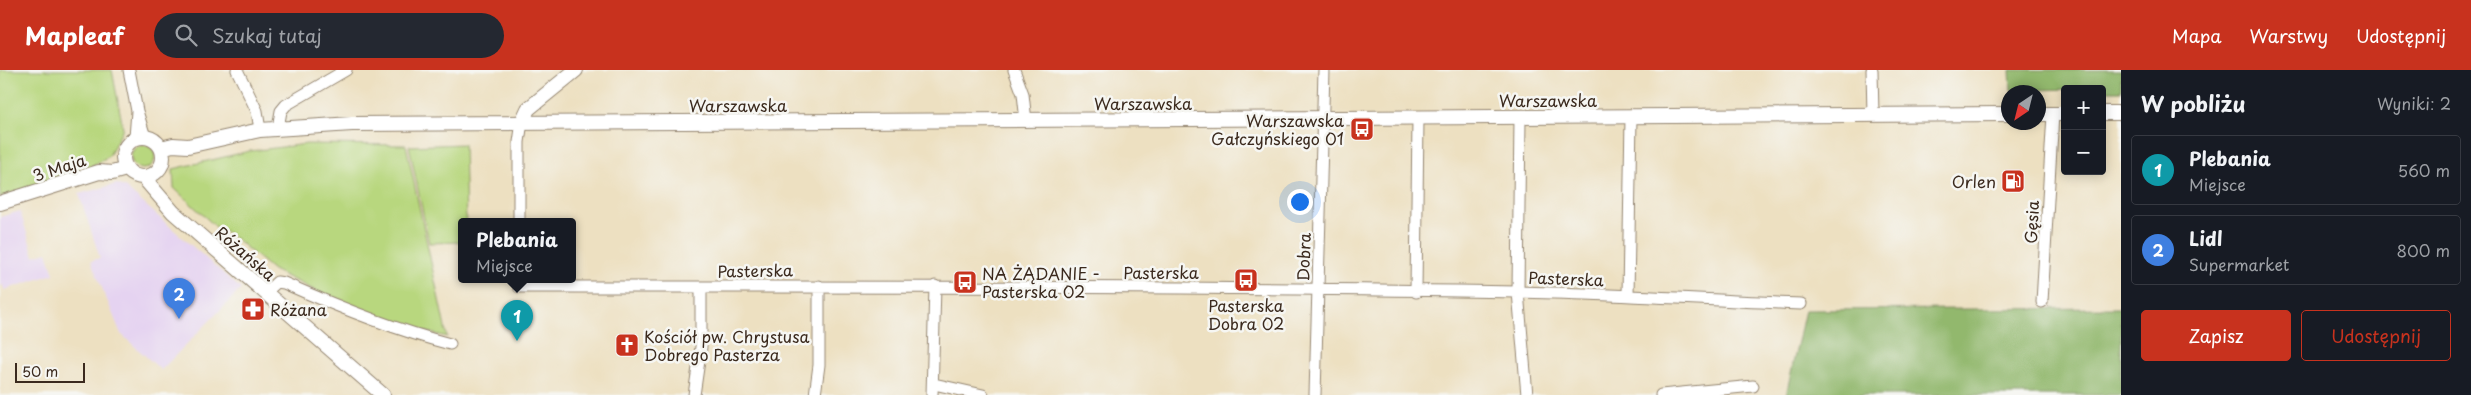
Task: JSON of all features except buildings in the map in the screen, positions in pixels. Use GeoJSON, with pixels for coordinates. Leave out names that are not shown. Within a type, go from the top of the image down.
{"type":"FeatureCollection","features":[{"type":"Feature","properties":{"kind":"street"},"geometry":{"type":"LineString","coordinates":[[129,70],[140,137]]}},
{"type":"Feature","properties":{"kind":"street"},"geometry":{"type":"LineString","coordinates":[[237,70],[257,111],[260,130]]}},
{"type":"Feature","properties":{"kind":"street"},"geometry":{"type":"LineString","coordinates":[[162,153],[173,145],[188,146],[260,130],[278,128],[281,111],[286,105],[346,70]]}},
{"type":"Feature","properties":{"kind":"street"},"geometry":{"type":"LineString","coordinates":[[519,218],[519,142],[522,122],[528,109],[576,70]]}},
{"type":"Feature","properties":{"kind":"street"},"geometry":{"type":"LineString","coordinates":[[1014,70],[1023,94],[1026,121]]}},
{"type":"Feature","properties":{"kind":"street","name":"Dobra"},"geometry":{"type":"LineString","coordinates":[[1315,395],[1324,70]]}},
{"type":"Feature","properties":{"kind":"street"},"geometry":{"type":"LineString","coordinates":[[1872,70],[1873,115]]}},
{"type":"Feature","properties":{"kind":"street"},"geometry":{"type":"LineString","coordinates":[[2106,114],[2121,113]]}},
{"type":"Feature","properties":{"kind":"street","name":"Warszawska"},"geometry":{"type":"LineString","coordinates":[[278,128],[352,124],[522,122],[1026,121],[2001,114]]}},
{"type":"Feature","properties":{"kind":"street"},"geometry":{"type":"LineString","coordinates":[[2046,114],[2059,114]]}},
{"type":"Feature","properties":{"kind":"street","name":"Gęsia"},"geometry":{"type":"LineString","coordinates":[[2042,302],[2059,114]]}},
{"type":"Feature","properties":{"kind":"street"},"geometry":{"type":"LineString","coordinates":[[1628,296],[1631,117]]}},
{"type":"Feature","properties":{"kind":"street"},"geometry":{"type":"LineString","coordinates":[[1416,292],[1418,118]]}},
{"type":"Feature","properties":{"kind":"street"},"geometry":{"type":"LineString","coordinates":[[1520,118],[1518,292],[1527,395]]}},
{"type":"Feature","properties":{"kind":"street"},"geometry":{"type":"LineString","coordinates":[[140,137],[151,138],[162,153],[160,167],[148,176],[131,174],[124,163],[126,145],[140,137]]}},
{"type":"Feature","properties":{"kind":"street","name":"3 Maja"},"geometry":{"type":"LineString","coordinates":[[0,203],[99,172],[108,163],[124,163]]}},
{"type":"Feature","properties":{"kind":"street","name":"Różańska"},"geometry":{"type":"LineString","coordinates":[[148,176],[158,194],[173,212],[383,395]]}},
{"type":"Feature","properties":{"kind":"street"},"geometry":{"type":"LineString","coordinates":[[265,293],[277,282],[284,283],[357,316],[403,332],[450,344]]}},
{"type":"Feature","properties":{"kind":"street","name":"Pasterska"},"geometry":{"type":"LineString","coordinates":[[520,283],[701,287],[935,286],[1518,292],[1801,304]]}},
{"type":"Feature","properties":{"kind":"street"},"geometry":{"type":"LineString","coordinates":[[815,395],[819,365],[819,286]]}},
{"type":"Feature","properties":{"kind":"street"},"geometry":{"type":"LineString","coordinates":[[935,286],[933,390],[983,395]]}},
{"type":"Feature","properties":{"kind":"street"},"geometry":{"type":"LineString","coordinates":[[694,395],[702,347],[701,287]]}},
{"type":"Feature","properties":{"kind":"street"},"geometry":{"type":"LineString","coordinates":[[1661,395],[1753,386]]}},
{"type":"Feature","properties":{"kind":"shaded area"},"geometry":{"type":"Polygon","coordinates":[[[117,184],[126,188],[241,289],[161,370],[121,334],[91,261],[100,258],[79,194],[117,184]]]}},
{"type":"Feature","properties":{"kind":"shaded area"},"geometry":{"type":"Polygon","coordinates":[[[20,211],[34,256],[47,252],[54,274],[4,290],[3,285],[0,286],[0,217],[20,211]]]}},
{"type":"Feature","properties":{"kind":"green space"},"geometry":{"type":"Polygon","coordinates":[[[0,70],[112,70],[123,128],[109,156],[88,168],[0,197],[0,70]]]}},
{"type":"Feature","properties":{"kind":"green space"},"geometry":{"type":"Polygon","coordinates":[[[2010,70],[2121,70],[2121,91],[2106,91],[2106,85],[2061,85],[2061,89],[2046,90],[2046,85],[2011,85],[2010,70]]]}},
{"type":"Feature","properties":{"kind":"green space"},"geometry":{"type":"Polygon","coordinates":[[[307,144],[406,145],[447,337],[398,325],[349,307],[273,270],[230,234],[216,227],[174,188],[173,169],[250,151],[307,144]]]}},
{"type":"Feature","properties":{"kind":"green space"},"geometry":{"type":"Polygon","coordinates":[[[464,144],[466,218],[458,218],[458,242],[429,243],[409,146],[464,144]]]}},
{"type":"Feature","properties":{"kind":"green space"},"geometry":{"type":"Polygon","coordinates":[[[143,145],[151,149],[155,157],[151,165],[143,169],[135,165],[131,157],[135,149],[143,145]]]}},
{"type":"Feature","properties":{"kind":"green space"},"geometry":{"type":"Polygon","coordinates":[[[2121,308],[2121,395],[1786,395],[1805,310],[2121,308]]]}},
{"type":"Feature","properties":{"kind":"place","name":"Warszawska Gałczyńskiego 01"},"geometry":{"type":"Point","coordinates":[1362,129]}},
{"type":"Feature","properties":{"kind":"place","name":"Orlen"},"geometry":{"type":"Point","coordinates":[2013,181]}},
{"type":"Feature","properties":{"kind":"place","name":"Pasterska Dobra 02"},"geometry":{"type":"Point","coordinates":[1246,280]}},
{"type":"Feature","properties":{"kind":"place","name":"NA ŻĄDANIE - Pasterska 02"},"geometry":{"type":"Point","coordinates":[965,282]}},
{"type":"Feature","properties":{"kind":"place","name":"Różana"},"geometry":{"type":"Point","coordinates":[253,309]}},
{"type":"Feature","properties":{"kind":"place","name":"Lidl"},"geometry":{"type":"Point","coordinates":[179,319]}},
{"type":"Feature","properties":{"kind":"place","name":"Plebania"},"geometry":{"type":"Point","coordinates":[517,341]}},
{"type":"Feature","properties":{"kind":"place","name":"Kościół pw. Chrystusa Dobrego Pasterza"},"geometry":{"type":"Point","coordinates":[627,345]}}]}
